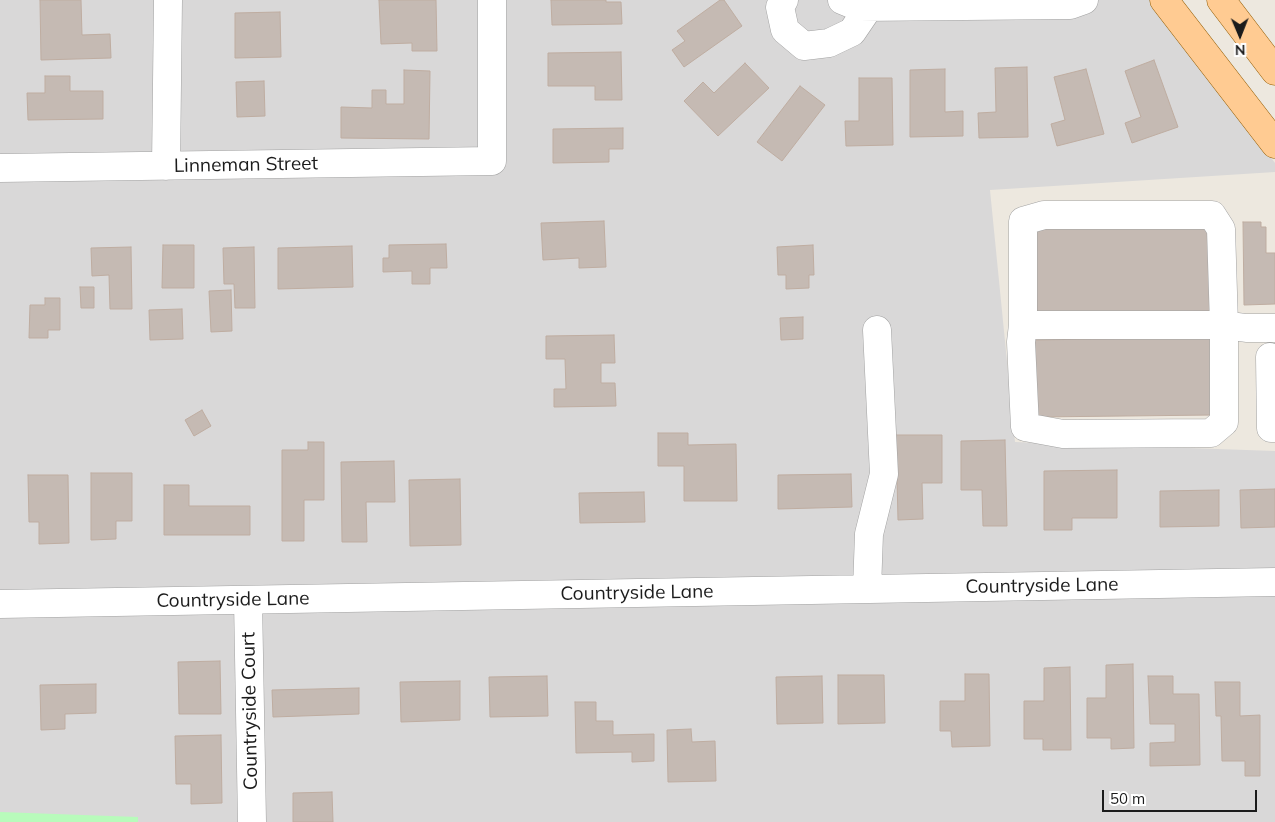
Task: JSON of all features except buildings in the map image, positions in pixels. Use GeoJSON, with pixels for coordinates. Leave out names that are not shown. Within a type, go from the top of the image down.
{"type":"FeatureCollection","features":[{"type":"Feature","properties":{"kind":"main road"},"geometry":{"type":"LineString","coordinates":[[1221,0],[1275,71]]}},
{"type":"Feature","properties":{"kind":"main road"},"geometry":{"type":"LineString","coordinates":[[1174,4],[1275,144]]}},
{"type":"Feature","properties":{"kind":"street"},"geometry":{"type":"LineString","coordinates":[[166,166],[168,0]]}},
{"type":"Feature","properties":{"kind":"street","name":"Linneman Street"},"geometry":{"type":"LineString","coordinates":[[0,168],[492,161],[492,0]]}},
{"type":"Feature","properties":{"kind":"street"},"geometry":{"type":"LineString","coordinates":[[784,0],[780,7],[785,30],[804,46],[829,43],[852,32],[869,7]]}},
{"type":"Feature","properties":{"kind":"street"},"geometry":{"type":"LineString","coordinates":[[842,0],[859,7],[1076,2]]}},
{"type":"Feature","properties":{"kind":"street"},"geometry":{"type":"LineString","coordinates":[[1044,215],[1212,215],[1221,229],[1224,325],[1224,422],[1211,433],[1063,434],[1025,427],[1021,342],[1023,326],[1023,221],[1044,215]]}},
{"type":"Feature","properties":{"kind":"street"},"geometry":{"type":"LineString","coordinates":[[1023,326],[1224,325],[1246,328],[1275,328]]}},
{"type":"Feature","properties":{"kind":"street"},"geometry":{"type":"LineString","coordinates":[[867,589],[869,534],[884,474],[877,330]]}},
{"type":"Feature","properties":{"kind":"street"},"geometry":{"type":"LineString","coordinates":[[1270,357],[1271,428],[1275,428]]}},
{"type":"Feature","properties":{"kind":"street","name":"Countryside Lane"},"geometry":{"type":"LineString","coordinates":[[0,604],[1275,582]]}},
{"type":"Feature","properties":{"kind":"street","name":"Countryside Court"},"geometry":{"type":"LineString","coordinates":[[248,600],[252,822]]}},
{"type":"Feature","properties":{"kind":"shaded area"},"geometry":{"type":"Polygon","coordinates":[[[0,0],[1150,0],[1275,163],[1275,172],[990,190],[1015,442],[1275,451],[1275,822],[0,822],[0,0]]]}},
{"type":"Feature","properties":{"kind":"green space"},"geometry":{"type":"Polygon","coordinates":[[[0,812],[138,817],[138,822],[0,822],[0,812]]]}}]}
